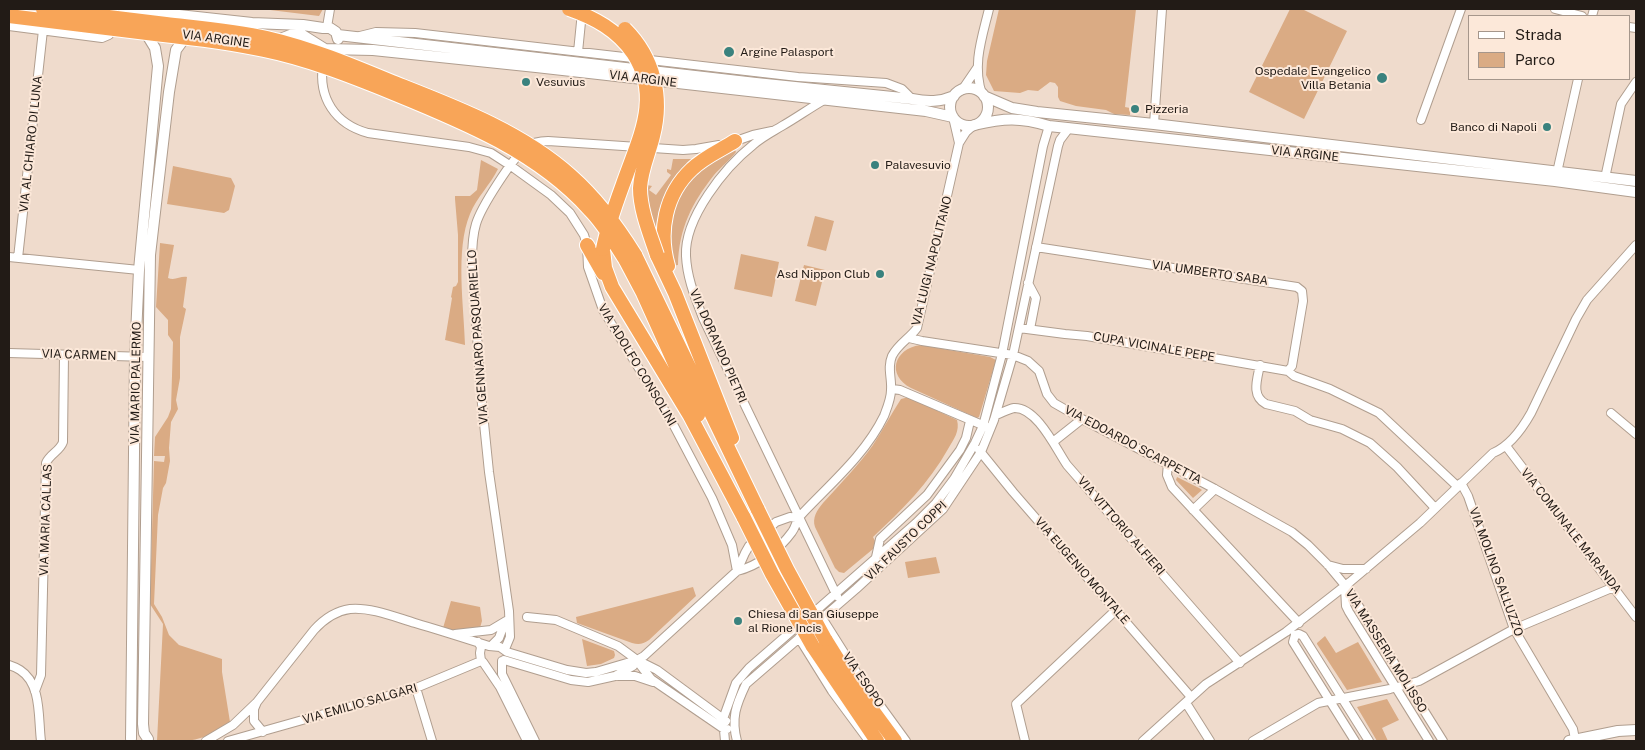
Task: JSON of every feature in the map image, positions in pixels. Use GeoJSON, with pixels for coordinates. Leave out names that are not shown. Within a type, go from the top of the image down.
{"type":"FeatureCollection","features":[{"type":"Feature","properties":{"kind":"highway"},"geometry":{"type":"LineString","coordinates":[[43,9],[228,31],[268,38],[310,50],[431,97],[507,132],[544,155],[571,175],[618,227],[643,293],[744,518]]}},
{"type":"Feature","properties":{"kind":"highway"},"geometry":{"type":"LineString","coordinates":[[569,9],[595,19],[619,36],[636,58],[644,75],[646,86],[647,108],[643,130],[609,226],[603,249],[605,268],[612,287]]}},
{"type":"Feature","properties":{"kind":"highway"},"geometry":{"type":"LineString","coordinates":[[592,9],[618,23],[632,36],[645,54],[655,79],[657,116],[643,170],[640,189],[642,205],[657,255],[675,294],[740,458],[751,495]]}},
{"type":"Feature","properties":{"kind":"highway"},"geometry":{"type":"LineString","coordinates":[[9,15],[226,42],[308,62],[350,76],[470,126],[504,143],[562,182],[591,210],[630,257],[787,569],[825,639],[853,684],[896,741]]}},
{"type":"Feature","properties":{"kind":"highway"},"geometry":{"type":"LineString","coordinates":[[675,294],[664,253],[662,236],[665,216],[670,202],[678,186],[692,169],[735,141]]}},
{"type":"Feature","properties":{"kind":"highway"},"geometry":{"type":"LineString","coordinates":[[587,245],[596,263],[690,416],[772,574],[812,645],[877,741]]}},
{"type":"Feature","properties":{"kind":"street"},"geometry":{"type":"LineString","coordinates":[[9,26],[102,38],[109,35],[113,9]]}},
{"type":"Feature","properties":{"kind":"street","name":"VIA ARGINE"},"geometry":{"type":"LineString","coordinates":[[124,9],[186,12],[252,23],[325,28]]}},
{"type":"Feature","properties":{"kind":"street"},"geometry":{"type":"LineString","coordinates":[[325,28],[334,29],[338,35],[338,41],[325,47],[317,36],[325,28],[330,9]]}},
{"type":"Feature","properties":{"kind":"street"},"geometry":{"type":"LineString","coordinates":[[578,52],[582,9]]}},
{"type":"Feature","properties":{"kind":"street"},"geometry":{"type":"LineString","coordinates":[[976,68],[951,106],[953,116],[964,125],[974,125],[982,120],[987,111],[987,101],[983,95],[976,68],[989,9]]}},
{"type":"Feature","properties":{"kind":"street"},"geometry":{"type":"LineString","coordinates":[[1154,124],[1162,9]]}},
{"type":"Feature","properties":{"kind":"street"},"geometry":{"type":"LineString","coordinates":[[1421,120],[1461,9]]}},
{"type":"Feature","properties":{"kind":"street"},"geometry":{"type":"LineString","coordinates":[[1555,9],[1578,15]]}},
{"type":"Feature","properties":{"kind":"street","name":"VIA ARGINE"},"geometry":{"type":"LineString","coordinates":[[9,15],[187,35],[256,45],[268,44],[293,34],[301,34],[325,47],[536,66],[926,110],[953,116]]}},
{"type":"Feature","properties":{"kind":"street","name":"VIA AL CHIARO DI LUNA"},"geometry":{"type":"LineString","coordinates":[[18,258],[43,30]]}},
{"type":"Feature","properties":{"kind":"street","name":"VIA MARIO PALERMO"},"geometry":{"type":"LineString","coordinates":[[130,740],[135,357],[139,270],[158,66],[155,48],[144,30]]}},
{"type":"Feature","properties":{"kind":"street","name":"VIA ARGINE"},"geometry":{"type":"LineString","coordinates":[[356,37],[376,32],[414,33],[798,77],[886,83],[902,89],[912,98]]}},
{"type":"Feature","properties":{"kind":"street","name":"VIA MARIO PALERMO"},"geometry":{"type":"LineString","coordinates":[[149,740],[144,733],[143,724],[150,255],[169,92],[176,50],[187,35]]}},
{"type":"Feature","properties":{"kind":"street","name":"VIA ARGINE"},"geometry":{"type":"LineString","coordinates":[[338,35],[746,82],[912,98],[925,101],[939,101],[958,93]]}},
{"type":"Feature","properties":{"kind":"street","name":"VIA ADOLFO CONSOLINI"},"geometry":{"type":"LineString","coordinates":[[325,47],[321,74],[324,94],[337,116],[346,124],[368,133],[480,149],[491,153],[551,195],[570,213],[578,224],[587,245],[588,268],[603,310],[673,424],[712,498],[732,545],[736,571]]}},
{"type":"Feature","properties":{"kind":"street"},"geometry":{"type":"LineString","coordinates":[[1556,176],[1578,80]]}},
{"type":"Feature","properties":{"kind":"street"},"geometry":{"type":"LineString","coordinates":[[1605,178],[1621,104],[1636,82]]}},
{"type":"Feature","properties":{"kind":"street"},"geometry":{"type":"LineString","coordinates":[[958,93],[968,88],[975,89],[983,95]]}},
{"type":"Feature","properties":{"kind":"street","name":"VIA ARGINE"},"geometry":{"type":"LineString","coordinates":[[983,95],[1012,108],[1439,158],[1556,176],[1636,192]]}},
{"type":"Feature","properties":{"kind":"street","name":"VIA DORANDO PIETRI"},"geometry":{"type":"LineString","coordinates":[[824,100],[772,131],[742,154],[701,205],[688,232],[685,254],[688,278],[703,318],[840,603]]}},
{"type":"Feature","properties":{"kind":"street","name":"VIA LUIGI NAPOLITANO"},"geometry":{"type":"LineString","coordinates":[[953,116],[960,144]]}},
{"type":"Feature","properties":{"kind":"street","name":"VIA ARGINE"},"geometry":{"type":"LineString","coordinates":[[974,125],[996,119],[1034,121],[1050,126],[1070,128],[1556,176],[1636,181]]}},
{"type":"Feature","properties":{"kind":"street","name":"VIA LUIGI NAPOLITANO"},"geometry":{"type":"LineString","coordinates":[[736,571],[754,566],[760,562],[792,531],[798,518],[862,450],[884,416],[892,389],[890,364],[892,356],[896,349],[918,328],[960,144],[962,138],[974,125]]}},
{"type":"Feature","properties":{"kind":"street","name":"VIA FAUSTO COPPI"},"geometry":{"type":"LineString","coordinates":[[725,741],[724,719],[736,683],[743,674],[916,523],[936,503],[954,480],[976,443],[983,426],[1002,354],[1043,146],[1050,126]]}},
{"type":"Feature","properties":{"kind":"street","name":"VIA FAUSTO COPPI"},"geometry":{"type":"LineString","coordinates":[[734,730],[735,711],[746,684],[840,603],[943,509],[981,452],[996,416],[1013,355],[1058,146],[1060,140],[1070,128]]}},
{"type":"Feature","properties":{"kind":"street","name":"VIA GENNARO PASQUARIELLO"},"geometry":{"type":"LineString","coordinates":[[503,661],[510,636],[509,611],[487,456],[481,394],[472,262],[472,247],[476,223],[491,195],[526,147],[542,141],[683,150],[708,148],[772,131]]}},
{"type":"Feature","properties":{"kind":"street"},"geometry":{"type":"LineString","coordinates":[[1143,741],[1215,678],[1293,632],[1299,623],[1392,548],[1459,484],[1494,453],[1506,446],[1531,413],[1576,319],[1588,300],[1636,245]]}},
{"type":"Feature","properties":{"kind":"street","name":"VIA UMBERTO SABA"},"geometry":{"type":"LineString","coordinates":[[1036,248],[1297,287],[1302,292],[1303,301],[1292,366],[1288,370]]}},
{"type":"Feature","properties":{"kind":"street"},"geometry":{"type":"LineString","coordinates":[[9,257],[139,270]]}},
{"type":"Feature","properties":{"kind":"street","name":"VIA FAUSTO COPPI"},"geometry":{"type":"LineString","coordinates":[[1028,283],[1036,298],[1030,329]]}},
{"type":"Feature","properties":{"kind":"street","name":"CUPA VICINALE PEPE"},"geometry":{"type":"LineString","coordinates":[[1019,328],[1087,336],[1288,370]]}},
{"type":"Feature","properties":{"kind":"street","name":"VIA EDOARDO SCARPETTA"},"geometry":{"type":"LineString","coordinates":[[909,338],[1013,355],[1028,361],[1039,371],[1052,401],[1082,419],[1168,463],[1301,538],[1328,565],[1345,586]]}},
{"type":"Feature","properties":{"kind":"street","name":"VIA CARMEN"},"geometry":{"type":"LineString","coordinates":[[9,353],[148,357]]}},
{"type":"Feature","properties":{"kind":"street","name":"VIA MARIA CALLAS"},"geometry":{"type":"LineString","coordinates":[[35,691],[41,675],[46,463],[63,442],[64,354]]}},
{"type":"Feature","properties":{"kind":"street"},"geometry":{"type":"LineString","coordinates":[[1260,366],[1256,391],[1262,402],[1295,411],[1310,420],[1342,429],[1370,443],[1398,467],[1435,508]]}},
{"type":"Feature","properties":{"kind":"street"},"geometry":{"type":"LineString","coordinates":[[1288,370],[1294,376],[1330,389],[1379,413],[1459,484]]}},
{"type":"Feature","properties":{"kind":"street"},"geometry":{"type":"LineString","coordinates":[[892,389],[900,390],[970,421],[991,428]]}},
{"type":"Feature","properties":{"kind":"street","name":"VIA VITTORIO ALFIERI"},"geometry":{"type":"LineString","coordinates":[[996,416],[1013,408],[1022,410],[1037,421],[1067,465],[1240,663]]}},
{"type":"Feature","properties":{"kind":"street"},"geometry":{"type":"LineString","coordinates":[[1611,412],[1636,434]]}},
{"type":"Feature","properties":{"kind":"street"},"geometry":{"type":"LineString","coordinates":[[1053,442],[1082,419]]}},
{"type":"Feature","properties":{"kind":"street","name":"VIA FAUSTO COPPI"},"geometry":{"type":"LineString","coordinates":[[876,557],[880,539],[927,495],[957,454],[966,438],[970,421]]}},
{"type":"Feature","properties":{"kind":"street","name":"VIA EUGENIO MONTALE"},"geometry":{"type":"LineString","coordinates":[[976,443],[1013,492],[1116,610],[1188,700],[1210,741]]}},
{"type":"Feature","properties":{"kind":"street","name":"VIA COMUNALE MARANDA"},"geometry":{"type":"LineString","coordinates":[[1506,446],[1636,617]]}},
{"type":"Feature","properties":{"kind":"street"},"geometry":{"type":"LineString","coordinates":[[1168,463],[1167,475],[1170,483],[1299,623]]}},
{"type":"Feature","properties":{"kind":"street","name":"VIA MOLINO SALLUZZO"},"geometry":{"type":"LineString","coordinates":[[1459,484],[1468,496],[1514,629],[1573,729],[1572,740]]}},
{"type":"Feature","properties":{"kind":"street"},"geometry":{"type":"LineString","coordinates":[[1193,510],[1215,489]]}},
{"type":"Feature","properties":{"kind":"street","name":"VIA LUIGI NAPOLITANO"},"geometry":{"type":"LineString","coordinates":[[615,676],[633,666],[637,660],[736,571],[744,552],[776,522],[790,517],[798,518]]}},
{"type":"Feature","properties":{"kind":"street"},"geometry":{"type":"LineString","coordinates":[[1328,565],[1343,569],[1366,569]]}},
{"type":"Feature","properties":{"kind":"street","name":"VIA MASSERIA MOLISSO"},"geometry":{"type":"LineString","coordinates":[[1345,586],[1443,741]]}},
{"type":"Feature","properties":{"kind":"street","name":"VIA MASSERIA MOLISSO"},"geometry":{"type":"LineString","coordinates":[[1345,586],[1346,606],[1349,612],[1429,741]]}},
{"type":"Feature","properties":{"kind":"street"},"geometry":{"type":"LineString","coordinates":[[1253,741],[1310,706],[1329,700],[1395,688],[1423,680],[1514,629],[1614,587]]}},
{"type":"Feature","properties":{"kind":"street"},"geometry":{"type":"LineString","coordinates":[[206,741],[233,724],[258,702],[320,624],[336,613],[351,609],[370,611],[452,634],[480,646],[491,646],[506,650],[577,672],[596,672],[637,660]]}},
{"type":"Feature","properties":{"kind":"street"},"geometry":{"type":"LineString","coordinates":[[1025,741],[1016,704],[1116,610]]}},
{"type":"Feature","properties":{"kind":"street"},"geometry":{"type":"LineString","coordinates":[[491,646],[499,638],[509,611]]}},
{"type":"Feature","properties":{"kind":"street"},"geometry":{"type":"LineString","coordinates":[[527,617],[556,620],[618,646],[637,660],[657,670],[724,719],[734,730],[737,741]]}},
{"type":"Feature","properties":{"kind":"street","name":"VIA ESOPO"},"geometry":{"type":"LineString","coordinates":[[822,618],[858,675],[906,741]]}},
{"type":"Feature","properties":{"kind":"street"},"geometry":{"type":"LineString","coordinates":[[452,634],[491,630],[506,621]]}},
{"type":"Feature","properties":{"kind":"street"},"geometry":{"type":"LineString","coordinates":[[1293,632],[1303,636],[1369,741]]}},
{"type":"Feature","properties":{"kind":"street"},"geometry":{"type":"LineString","coordinates":[[1293,632],[1293,642],[1355,741]]}},
{"type":"Feature","properties":{"kind":"street"},"geometry":{"type":"LineString","coordinates":[[799,638],[832,691],[869,741]]}},
{"type":"Feature","properties":{"kind":"street"},"geometry":{"type":"LineString","coordinates":[[480,646],[482,661],[500,688],[527,741]]}},
{"type":"Feature","properties":{"kind":"street"},"geometry":{"type":"LineString","coordinates":[[637,660],[657,683],[724,729],[734,730]]}},
{"type":"Feature","properties":{"kind":"street","name":"VIA EMILIO SALGARI"},"geometry":{"type":"LineString","coordinates":[[232,741],[416,688],[482,661],[503,661],[579,682],[615,676]]}},
{"type":"Feature","properties":{"kind":"street"},"geometry":{"type":"LineString","coordinates":[[503,661],[502,674],[535,741]]}},
{"type":"Feature","properties":{"kind":"street"},"geometry":{"type":"LineString","coordinates":[[9,665],[20,670],[32,683],[35,691],[41,741]]}},
{"type":"Feature","properties":{"kind":"street"},"geometry":{"type":"LineString","coordinates":[[615,676],[635,676],[657,683]]}},
{"type":"Feature","properties":{"kind":"street"},"geometry":{"type":"LineString","coordinates":[[416,688],[432,741]]}},
{"type":"Feature","properties":{"kind":"street"},"geometry":{"type":"LineString","coordinates":[[258,702],[254,710],[254,721],[263,732]]}},
{"type":"Feature","properties":{"kind":"street"},"geometry":{"type":"LineString","coordinates":[[1572,740],[1618,731],[1636,730]]}},
{"type":"Feature","properties":{"kind":"street"},"geometry":{"type":"LineString","coordinates":[[130,740],[139,737],[149,740]]}},
{"type":"Feature","properties":{"kind":"green space"},"geometry":{"type":"Polygon","coordinates":[[[262,9],[323,9],[319,16],[262,9]]]}},
{"type":"Feature","properties":{"kind":"green space"},"geometry":{"type":"Polygon","coordinates":[[[999,9],[1136,9],[1125,107],[1130,108],[1130,115],[1114,114],[1106,110],[1076,106],[1060,101],[1058,87],[1055,83],[1050,82],[1038,91],[1028,90],[1020,93],[994,91],[986,75],[987,61],[999,9]]]}},
{"type":"Feature","properties":{"kind":"green space"},"geometry":{"type":"Polygon","coordinates":[[[1290,9],[1302,9],[1347,31],[1304,119],[1249,92],[1290,9]]]}},
{"type":"Feature","properties":{"kind":"green space"},"geometry":{"type":"Polygon","coordinates":[[[734,148],[736,152],[714,175],[693,206],[681,239],[678,265],[671,266],[668,253],[671,211],[683,187],[703,167],[734,148]]]}},
{"type":"Feature","properties":{"kind":"green space"},"geometry":{"type":"Polygon","coordinates":[[[673,159],[699,159],[657,228],[654,228],[647,198],[647,185],[652,186],[649,190],[656,195],[671,175],[667,172],[667,169],[671,170],[673,159]]]}},
{"type":"Feature","properties":{"kind":"green space"},"geometry":{"type":"Polygon","coordinates":[[[481,160],[498,169],[473,208],[465,228],[462,261],[462,296],[465,345],[445,340],[453,287],[458,282],[458,235],[455,196],[470,196],[477,190],[481,160]]]}},
{"type":"Feature","properties":{"kind":"green space"},"geometry":{"type":"Polygon","coordinates":[[[173,166],[231,178],[235,186],[229,210],[224,213],[167,204],[173,166]]]}},
{"type":"Feature","properties":{"kind":"green space"},"geometry":{"type":"Polygon","coordinates":[[[815,216],[834,221],[826,251],[807,246],[815,216]]]}},
{"type":"Feature","properties":{"kind":"green space"},"geometry":{"type":"Polygon","coordinates":[[[160,243],[174,245],[168,278],[187,277],[183,307],[186,309],[180,337],[180,378],[176,400],[178,409],[171,422],[170,461],[158,515],[154,604],[162,617],[169,635],[179,645],[222,659],[222,672],[230,722],[204,737],[177,742],[157,741],[163,624],[150,604],[154,461],[164,462],[165,456],[154,456],[155,437],[171,409],[173,342],[168,335],[168,320],[156,307],[160,243]]]}},
{"type":"Feature","properties":{"kind":"green space"},"geometry":{"type":"Polygon","coordinates":[[[741,254],[779,262],[772,297],[734,289],[741,254]]]}},
{"type":"Feature","properties":{"kind":"green space"},"geometry":{"type":"Polygon","coordinates":[[[804,265],[825,270],[816,306],[795,301],[804,265]]]}},
{"type":"Feature","properties":{"kind":"green space"},"geometry":{"type":"Polygon","coordinates":[[[920,345],[990,357],[996,360],[979,417],[977,418],[903,383],[898,376],[896,363],[904,352],[911,347],[920,345]]]}},
{"type":"Feature","properties":{"kind":"green space"},"geometry":{"type":"Polygon","coordinates":[[[910,398],[957,420],[958,428],[956,435],[924,485],[873,537],[875,541],[873,549],[844,573],[839,572],[835,568],[815,527],[814,520],[816,514],[823,503],[867,453],[901,399],[910,398]]]}},
{"type":"Feature","properties":{"kind":"green space"},"geometry":{"type":"Polygon","coordinates":[[[1177,477],[1202,490],[1193,498],[1176,480],[1177,477]]]}},
{"type":"Feature","properties":{"kind":"green space"},"geometry":{"type":"Polygon","coordinates":[[[936,557],[940,573],[908,578],[905,562],[936,557]]]}},
{"type":"Feature","properties":{"kind":"green space"},"geometry":{"type":"Polygon","coordinates":[[[693,587],[696,596],[649,640],[643,643],[632,643],[577,623],[576,617],[693,587]]]}},
{"type":"Feature","properties":{"kind":"green space"},"geometry":{"type":"Polygon","coordinates":[[[451,601],[480,607],[482,621],[479,631],[462,635],[443,628],[451,601]]]}},
{"type":"Feature","properties":{"kind":"green space"},"geometry":{"type":"Polygon","coordinates":[[[1325,636],[1336,653],[1358,642],[1382,682],[1347,690],[1317,644],[1325,636]]]}},
{"type":"Feature","properties":{"kind":"green space"},"geometry":{"type":"Polygon","coordinates":[[[582,639],[614,651],[614,658],[601,664],[587,666],[582,639]]]}},
{"type":"Feature","properties":{"kind":"green space"},"geometry":{"type":"Polygon","coordinates":[[[1387,699],[1399,720],[1382,728],[1388,741],[1377,741],[1357,707],[1387,699]]]}},
{"type":"Feature","properties":{"kind":"place","name":"Argine Palasport"},"geometry":{"type":"Point","coordinates":[729,52]}},
{"type":"Feature","properties":{"kind":"place","name":"Ospedale Evangelico Villa Betania"},"geometry":{"type":"Point","coordinates":[1382,78]}},
{"type":"Feature","properties":{"kind":"place","name":"Vesuvius"},"geometry":{"type":"Point","coordinates":[526,82]}},
{"type":"Feature","properties":{"kind":"place","name":"Pizzeria"},"geometry":{"type":"Point","coordinates":[1135,109]}},
{"type":"Feature","properties":{"kind":"place","name":"Banco di Napoli"},"geometry":{"type":"Point","coordinates":[1547,127]}},
{"type":"Feature","properties":{"kind":"place","name":"Palavesuvio"},"geometry":{"type":"Point","coordinates":[875,165]}},
{"type":"Feature","properties":{"kind":"place","name":"Asd Nippon Club"},"geometry":{"type":"Point","coordinates":[880,274]}},
{"type":"Feature","properties":{"kind":"place","name":"Chiesa di San Giuseppe al Rione Incis"},"geometry":{"type":"Point","coordinates":[738,621]}}]}
